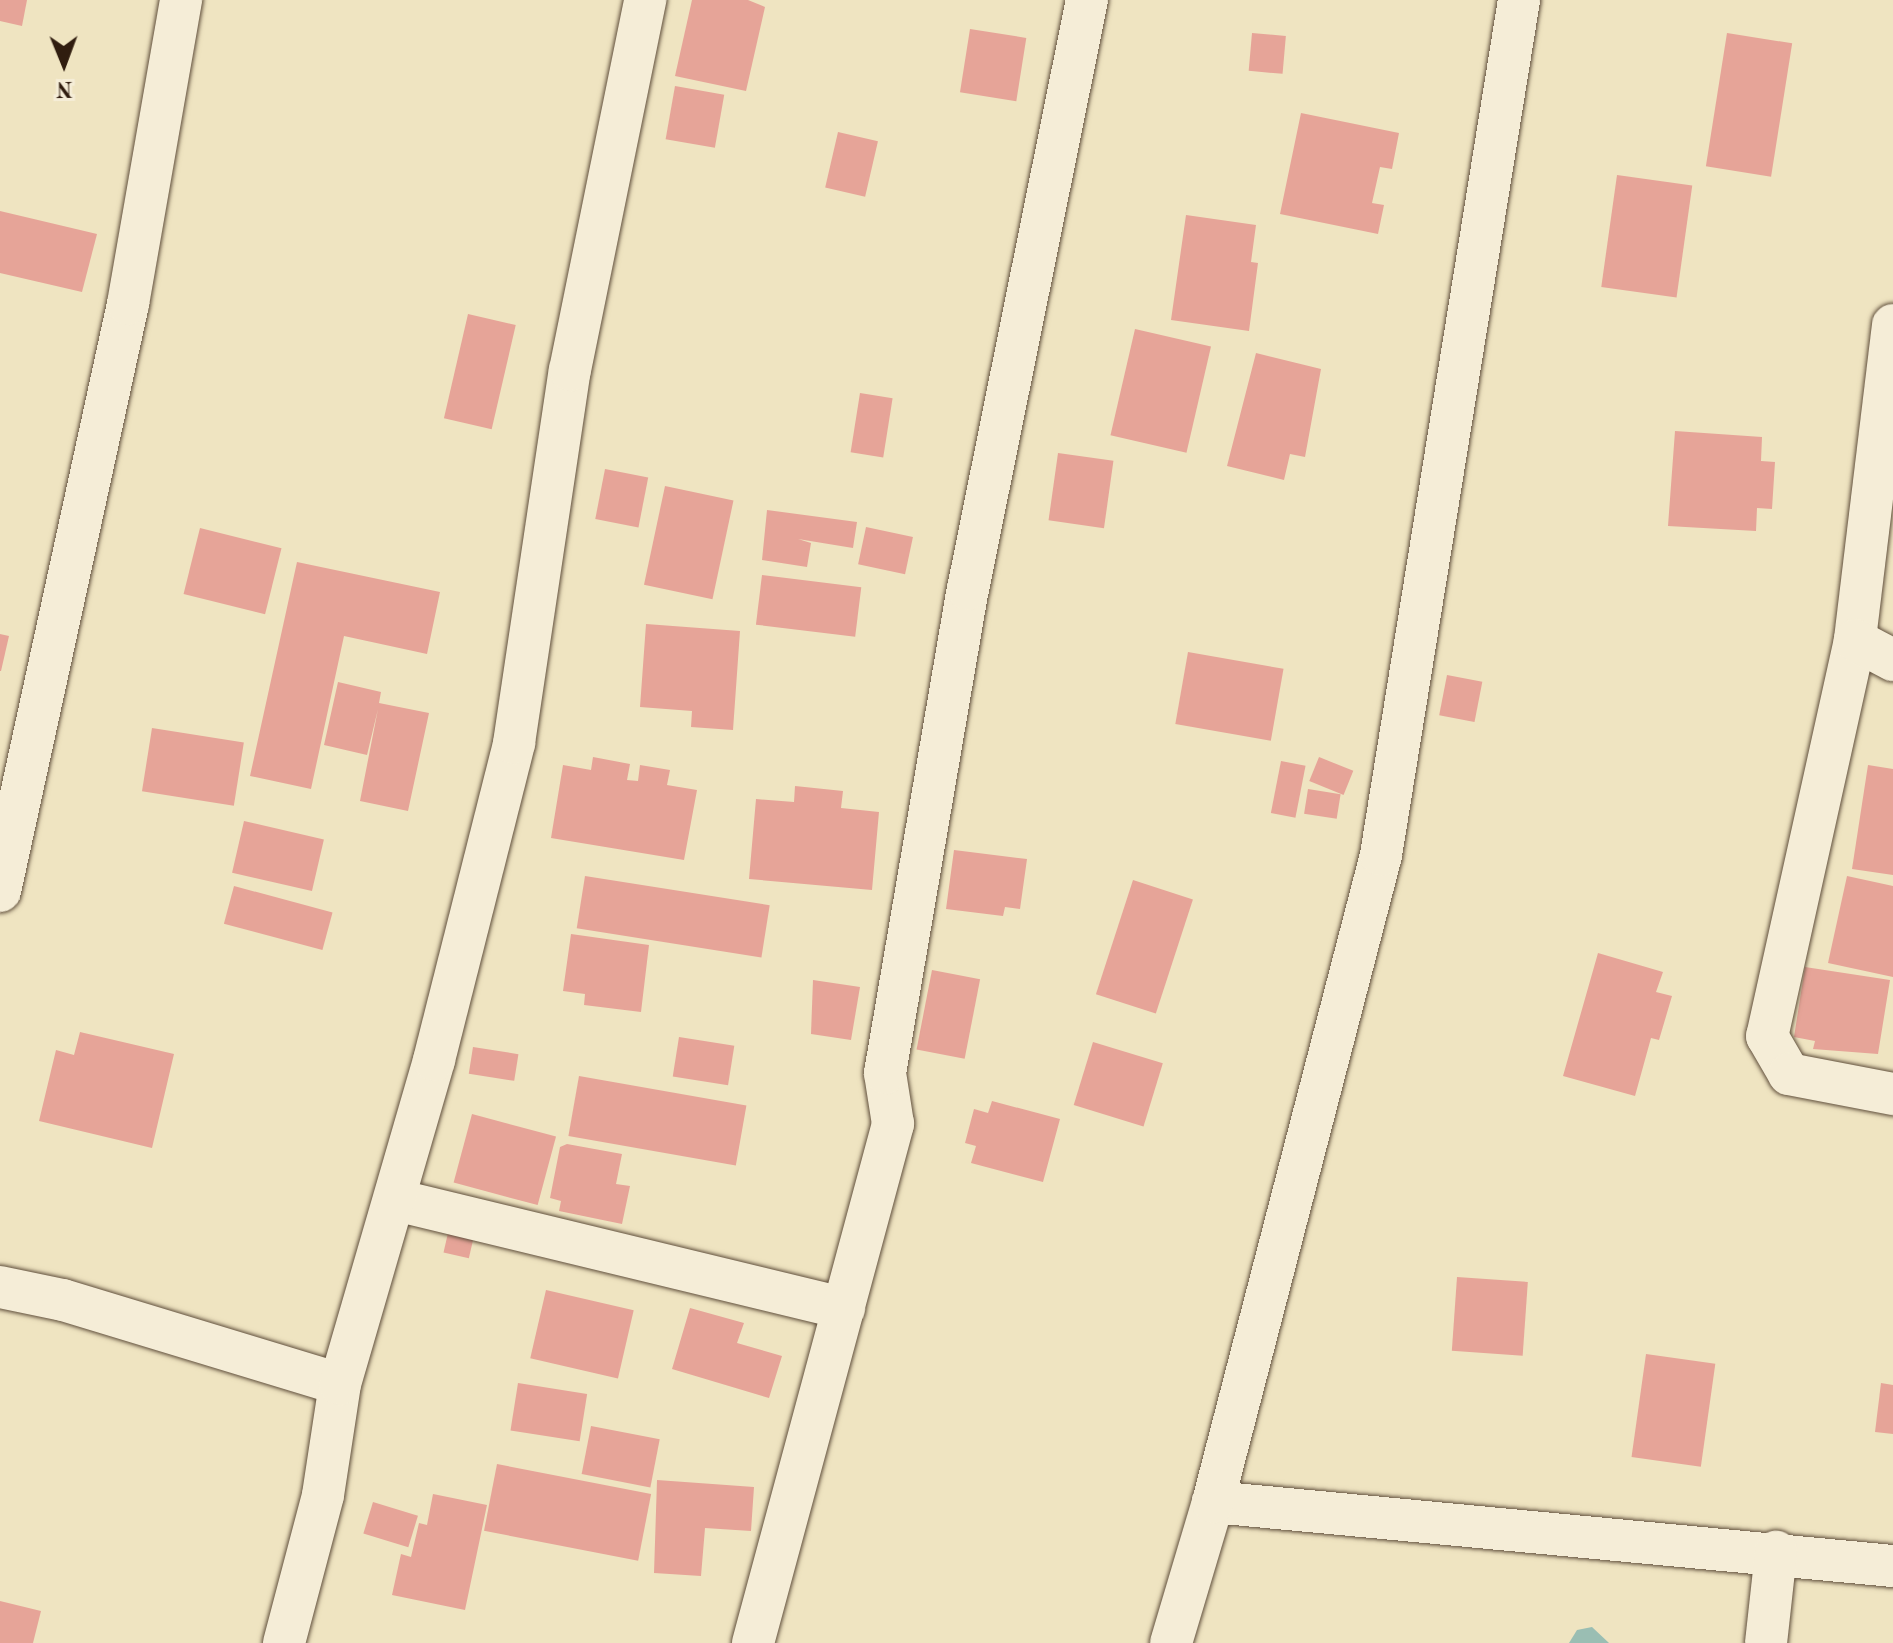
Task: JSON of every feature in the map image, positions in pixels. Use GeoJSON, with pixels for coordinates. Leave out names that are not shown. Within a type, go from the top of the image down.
{"type":"FeatureCollection","features":[{"type":"Feature","properties":{"kind":"street"},"geometry":{"type":"LineString","coordinates":[[0,891],[128,304],[181,0]]}},
{"type":"Feature","properties":{"kind":"street"},"geometry":{"type":"LineString","coordinates":[[284,1643],[323,1495],[340,1384],[396,1200],[514,743],[570,370],[645,0]]}},
{"type":"Feature","properties":{"kind":"street"},"geometry":{"type":"LineString","coordinates":[[753,1643],[893,1124],[885,1073],[970,573],[1087,0]]}},
{"type":"Feature","properties":{"kind":"street"},"geometry":{"type":"LineString","coordinates":[[1171,1643],[1213,1502],[1381,855],[1519,0]]}},
{"type":"Feature","properties":{"kind":"street"},"geometry":{"type":"LineString","coordinates":[[1893,325],[1855,640],[1767,1036],[1789,1074],[1893,1094]]}},
{"type":"Feature","properties":{"kind":"street"},"geometry":{"type":"LineString","coordinates":[[1855,640],[1893,660]]}},
{"type":"Feature","properties":{"kind":"street"},"geometry":{"type":"LineString","coordinates":[[396,1200],[844,1308]]}},
{"type":"Feature","properties":{"kind":"street"},"geometry":{"type":"LineString","coordinates":[[0,1287],[63,1300],[340,1384]]}},
{"type":"Feature","properties":{"kind":"street"},"geometry":{"type":"LineString","coordinates":[[1213,1502],[1776,1552],[1893,1566]]}},
{"type":"Feature","properties":{"kind":"street"},"geometry":{"type":"LineString","coordinates":[[1766,1643],[1776,1552]]}},
{"type":"Feature","properties":{"kind":"water"},"geometry":{"type":"Polygon","coordinates":[[[1592,1627],[1609,1643],[1569,1643],[1577,1630],[1592,1627]]]}},
{"type":"Feature","properties":{"kind":"building"},"geometry":{"type":"Polygon","coordinates":[[[0,0],[27,0],[22,26],[0,21],[0,0]]]}},
{"type":"Feature","properties":{"kind":"building"},"geometry":{"type":"Polygon","coordinates":[[[692,0],[748,0],[765,7],[746,91],[675,76],[692,0]]]}},
{"type":"Feature","properties":{"kind":"building"},"geometry":{"type":"Polygon","coordinates":[[[970,29],[1026,38],[1016,101],[960,92],[970,29]]]}},
{"type":"Feature","properties":{"kind":"building"},"geometry":{"type":"Polygon","coordinates":[[[1252,33],[1286,36],[1283,74],[1249,71],[1252,33]]]}},
{"type":"Feature","properties":{"kind":"building"},"geometry":{"type":"Polygon","coordinates":[[[1727,33],[1792,43],[1771,177],[1706,166],[1727,33]]]}},
{"type":"Feature","properties":{"kind":"building"},"geometry":{"type":"Polygon","coordinates":[[[675,86],[724,95],[715,148],[666,139],[675,86]]]}},
{"type":"Feature","properties":{"kind":"building"},"geometry":{"type":"Polygon","coordinates":[[[1301,113],[1399,133],[1392,169],[1380,167],[1372,203],[1384,205],[1378,234],[1280,214],[1301,113]]]}},
{"type":"Feature","properties":{"kind":"building"},"geometry":{"type":"Polygon","coordinates":[[[838,132],[878,141],[865,197],[825,188],[838,132]]]}},
{"type":"Feature","properties":{"kind":"building"},"geometry":{"type":"Polygon","coordinates":[[[1617,175],[1692,186],[1677,297],[1601,287],[1617,175]]]}},
{"type":"Feature","properties":{"kind":"building"},"geometry":{"type":"Polygon","coordinates":[[[0,211],[97,234],[82,292],[0,273],[0,211]]]}},
{"type":"Feature","properties":{"kind":"building"},"geometry":{"type":"Polygon","coordinates":[[[1186,215],[1256,225],[1251,262],[1258,263],[1249,331],[1171,320],[1186,215]]]}},
{"type":"Feature","properties":{"kind":"building"},"geometry":{"type":"Polygon","coordinates":[[[468,314],[516,325],[492,429],[444,418],[468,314]]]}},
{"type":"Feature","properties":{"kind":"building"},"geometry":{"type":"Polygon","coordinates":[[[1135,329],[1211,347],[1186,453],[1110,435],[1135,329]]]}},
{"type":"Feature","properties":{"kind":"building"},"geometry":{"type":"Polygon","coordinates":[[[1256,353],[1321,369],[1305,457],[1290,454],[1284,480],[1227,466],[1256,353]]]}},
{"type":"Feature","properties":{"kind":"building"},"geometry":{"type":"Polygon","coordinates":[[[860,393],[893,398],[883,457],[851,452],[860,393]]]}},
{"type":"Feature","properties":{"kind":"building"},"geometry":{"type":"Polygon","coordinates":[[[1675,431],[1762,437],[1761,461],[1775,462],[1772,509],[1757,508],[1756,531],[1668,526],[1675,431]]]}},
{"type":"Feature","properties":{"kind":"building"},"geometry":{"type":"Polygon","coordinates":[[[1058,453],[1113,461],[1104,528],[1049,520],[1058,453]]]}},
{"type":"Feature","properties":{"kind":"building"},"geometry":{"type":"Polygon","coordinates":[[[605,469],[648,477],[638,527],[595,519],[605,469]]]}},
{"type":"Feature","properties":{"kind":"building"},"geometry":{"type":"Polygon","coordinates":[[[665,486],[733,501],[712,599],[644,585],[665,486]]]}},
{"type":"Feature","properties":{"kind":"building"},"geometry":{"type":"Polygon","coordinates":[[[767,510],[857,522],[853,548],[798,539],[811,543],[807,567],[762,560],[767,510]]]}},
{"type":"Feature","properties":{"kind":"building"},"geometry":{"type":"Polygon","coordinates":[[[866,527],[913,537],[905,574],[858,564],[866,527]]]}},
{"type":"Feature","properties":{"kind":"building"},"geometry":{"type":"Polygon","coordinates":[[[200,528],[282,548],[265,614],[184,594],[200,528]]]}},
{"type":"Feature","properties":{"kind":"building"},"geometry":{"type":"Polygon","coordinates":[[[297,562],[440,592],[427,654],[344,636],[311,789],[250,776],[297,562]]]}},
{"type":"Feature","properties":{"kind":"building"},"geometry":{"type":"Polygon","coordinates":[[[762,575],[861,587],[855,637],[756,625],[762,575]]]}},
{"type":"Feature","properties":{"kind":"building"},"geometry":{"type":"Polygon","coordinates":[[[646,624],[740,631],[733,730],[691,727],[692,711],[640,707],[646,624]]]}},
{"type":"Feature","properties":{"kind":"building"},"geometry":{"type":"Polygon","coordinates":[[[0,634],[9,636],[1,671],[0,671],[0,634]]]}},
{"type":"Feature","properties":{"kind":"building"},"geometry":{"type":"Polygon","coordinates":[[[1188,652],[1284,669],[1271,741],[1175,724],[1188,652]]]}},
{"type":"Feature","properties":{"kind":"building"},"geometry":{"type":"Polygon","coordinates":[[[1447,675],[1482,682],[1475,722],[1439,715],[1447,675]]]}},
{"type":"Feature","properties":{"kind":"building"},"geometry":{"type":"Polygon","coordinates":[[[338,682],[381,692],[379,703],[429,713],[408,811],[360,801],[378,709],[367,755],[324,745],[338,682]]]}},
{"type":"Feature","properties":{"kind":"building"},"geometry":{"type":"Polygon","coordinates":[[[152,728],[244,743],[234,806],[142,791],[152,728]]]}},
{"type":"Feature","properties":{"kind":"building"},"geometry":{"type":"Polygon","coordinates":[[[593,757],[630,764],[627,780],[638,781],[640,765],[670,770],[667,785],[697,790],[684,860],[551,838],[563,765],[591,770],[593,757]]]}},
{"type":"Feature","properties":{"kind":"building"},"geometry":{"type":"Polygon","coordinates":[[[1319,757],[1353,771],[1344,795],[1309,781],[1319,757]]]}},
{"type":"Feature","properties":{"kind":"building"},"geometry":{"type":"Polygon","coordinates":[[[1281,761],[1306,766],[1295,818],[1271,813],[1281,761]]]}},
{"type":"Feature","properties":{"kind":"building"},"geometry":{"type":"Polygon","coordinates":[[[1868,765],[1893,769],[1893,875],[1852,869],[1868,765]]]}},
{"type":"Feature","properties":{"kind":"building"},"geometry":{"type":"Polygon","coordinates":[[[795,786],[843,791],[841,808],[879,812],[872,890],[749,879],[756,799],[794,802],[795,786]]]}},
{"type":"Feature","properties":{"kind":"building"},"geometry":{"type":"Polygon","coordinates":[[[1308,789],[1341,794],[1337,819],[1304,814],[1308,789]]]}},
{"type":"Feature","properties":{"kind":"building"},"geometry":{"type":"Polygon","coordinates":[[[244,821],[324,839],[312,891],[232,873],[244,821]]]}},
{"type":"Feature","properties":{"kind":"building"},"geometry":{"type":"Polygon","coordinates":[[[954,850],[1027,859],[1020,909],[1005,907],[1003,916],[946,909],[954,850]]]}},
{"type":"Feature","properties":{"kind":"building"},"geometry":{"type":"Polygon","coordinates":[[[585,876],[770,905],[761,958],[577,928],[585,876]]]}},
{"type":"Feature","properties":{"kind":"building"},"geometry":{"type":"Polygon","coordinates":[[[1847,876],[1893,886],[1893,977],[1828,963],[1847,876]]]}},
{"type":"Feature","properties":{"kind":"building"},"geometry":{"type":"Polygon","coordinates":[[[1133,880],[1193,899],[1156,1014],[1096,994],[1133,880]]]}},
{"type":"Feature","properties":{"kind":"building"},"geometry":{"type":"Polygon","coordinates":[[[234,886],[333,912],[322,950],[224,924],[234,886]]]}},
{"type":"Feature","properties":{"kind":"building"},"geometry":{"type":"Polygon","coordinates":[[[571,934],[649,945],[641,1012],[584,1005],[585,994],[563,991],[571,934]]]}},
{"type":"Feature","properties":{"kind":"building"},"geometry":{"type":"Polygon","coordinates":[[[1598,953],[1663,972],[1656,992],[1672,996],[1659,1040],[1651,1038],[1635,1096],[1563,1076],[1598,953]]]}},
{"type":"Feature","properties":{"kind":"building"},"geometry":{"type":"Polygon","coordinates":[[[1805,967],[1890,980],[1878,1054],[1813,1049],[1815,1041],[1794,1037],[1805,967]]]}},
{"type":"Feature","properties":{"kind":"building"},"geometry":{"type":"Polygon","coordinates":[[[932,970],[980,979],[965,1059],[917,1050],[932,970]]]}},
{"type":"Feature","properties":{"kind":"building"},"geometry":{"type":"Polygon","coordinates":[[[813,980],[860,987],[851,1040],[811,1034],[813,980]]]}},
{"type":"Feature","properties":{"kind":"building"},"geometry":{"type":"Polygon","coordinates":[[[80,1032],[174,1054],[152,1148],[39,1121],[56,1050],[74,1055],[80,1032]]]}},
{"type":"Feature","properties":{"kind":"building"},"geometry":{"type":"Polygon","coordinates":[[[679,1037],[734,1046],[728,1085],[673,1077],[679,1037]]]}},
{"type":"Feature","properties":{"kind":"building"},"geometry":{"type":"Polygon","coordinates":[[[1093,1042],[1163,1063],[1144,1126],[1074,1105],[1093,1042]]]}},
{"type":"Feature","properties":{"kind":"building"},"geometry":{"type":"Polygon","coordinates":[[[473,1047],[518,1054],[514,1081],[469,1074],[473,1047]]]}},
{"type":"Feature","properties":{"kind":"building"},"geometry":{"type":"Polygon","coordinates":[[[579,1076],[746,1106],[736,1166],[568,1136],[579,1076]]]}},
{"type":"Feature","properties":{"kind":"building"},"geometry":{"type":"Polygon","coordinates":[[[992,1101],[1060,1119],[1043,1182],[971,1163],[976,1146],[965,1143],[974,1109],[988,1113],[992,1101]]]}},
{"type":"Feature","properties":{"kind":"building"},"geometry":{"type":"Polygon","coordinates":[[[472,1114],[556,1137],[538,1205],[454,1183],[472,1114]]]}},
{"type":"Feature","properties":{"kind":"building"},"geometry":{"type":"Polygon","coordinates":[[[567,1144],[622,1154],[616,1184],[630,1186],[622,1224],[559,1211],[561,1201],[550,1198],[560,1147],[567,1144]]]}},
{"type":"Feature","properties":{"kind":"building"},"geometry":{"type":"Polygon","coordinates":[[[448,1233],[473,1239],[469,1258],[444,1252],[448,1233]]]}},
{"type":"Feature","properties":{"kind":"building"},"geometry":{"type":"Polygon","coordinates":[[[1457,1277],[1528,1282],[1523,1356],[1452,1351],[1457,1277]]]}},
{"type":"Feature","properties":{"kind":"building"},"geometry":{"type":"Polygon","coordinates":[[[546,1290],[634,1310],[618,1378],[530,1358],[546,1290]]]}},
{"type":"Feature","properties":{"kind":"building"},"geometry":{"type":"Polygon","coordinates":[[[690,1308],[744,1323],[737,1343],[782,1356],[769,1398],[672,1369],[690,1308]]]}},
{"type":"Feature","properties":{"kind":"building"},"geometry":{"type":"Polygon","coordinates":[[[1646,1354],[1715,1364],[1701,1467],[1632,1457],[1646,1354]]]}},
{"type":"Feature","properties":{"kind":"building"},"geometry":{"type":"Polygon","coordinates":[[[518,1383],[587,1394],[580,1441],[510,1430],[518,1383]]]}},
{"type":"Feature","properties":{"kind":"building"},"geometry":{"type":"Polygon","coordinates":[[[1881,1383],[1893,1385],[1893,1434],[1875,1432],[1881,1383]]]}},
{"type":"Feature","properties":{"kind":"building"},"geometry":{"type":"Polygon","coordinates":[[[591,1426],[660,1439],[650,1487],[582,1474],[591,1426]]]}},
{"type":"Feature","properties":{"kind":"building"},"geometry":{"type":"Polygon","coordinates":[[[497,1464],[651,1494],[638,1561],[484,1531],[497,1464]]]}},
{"type":"Feature","properties":{"kind":"building"},"geometry":{"type":"Polygon","coordinates":[[[657,1480],[754,1487],[751,1531],[705,1528],[701,1576],[654,1573],[657,1480]]]}},
{"type":"Feature","properties":{"kind":"building"},"geometry":{"type":"Polygon","coordinates":[[[433,1494],[487,1505],[465,1610],[392,1595],[401,1554],[411,1557],[419,1523],[427,1525],[433,1494]]]}},
{"type":"Feature","properties":{"kind":"building"},"geometry":{"type":"Polygon","coordinates":[[[373,1502],[418,1516],[408,1547],[363,1534],[373,1502]]]}},
{"type":"Feature","properties":{"kind":"building"},"geometry":{"type":"Polygon","coordinates":[[[0,1601],[41,1611],[33,1643],[0,1643],[0,1601]]]}}]}
